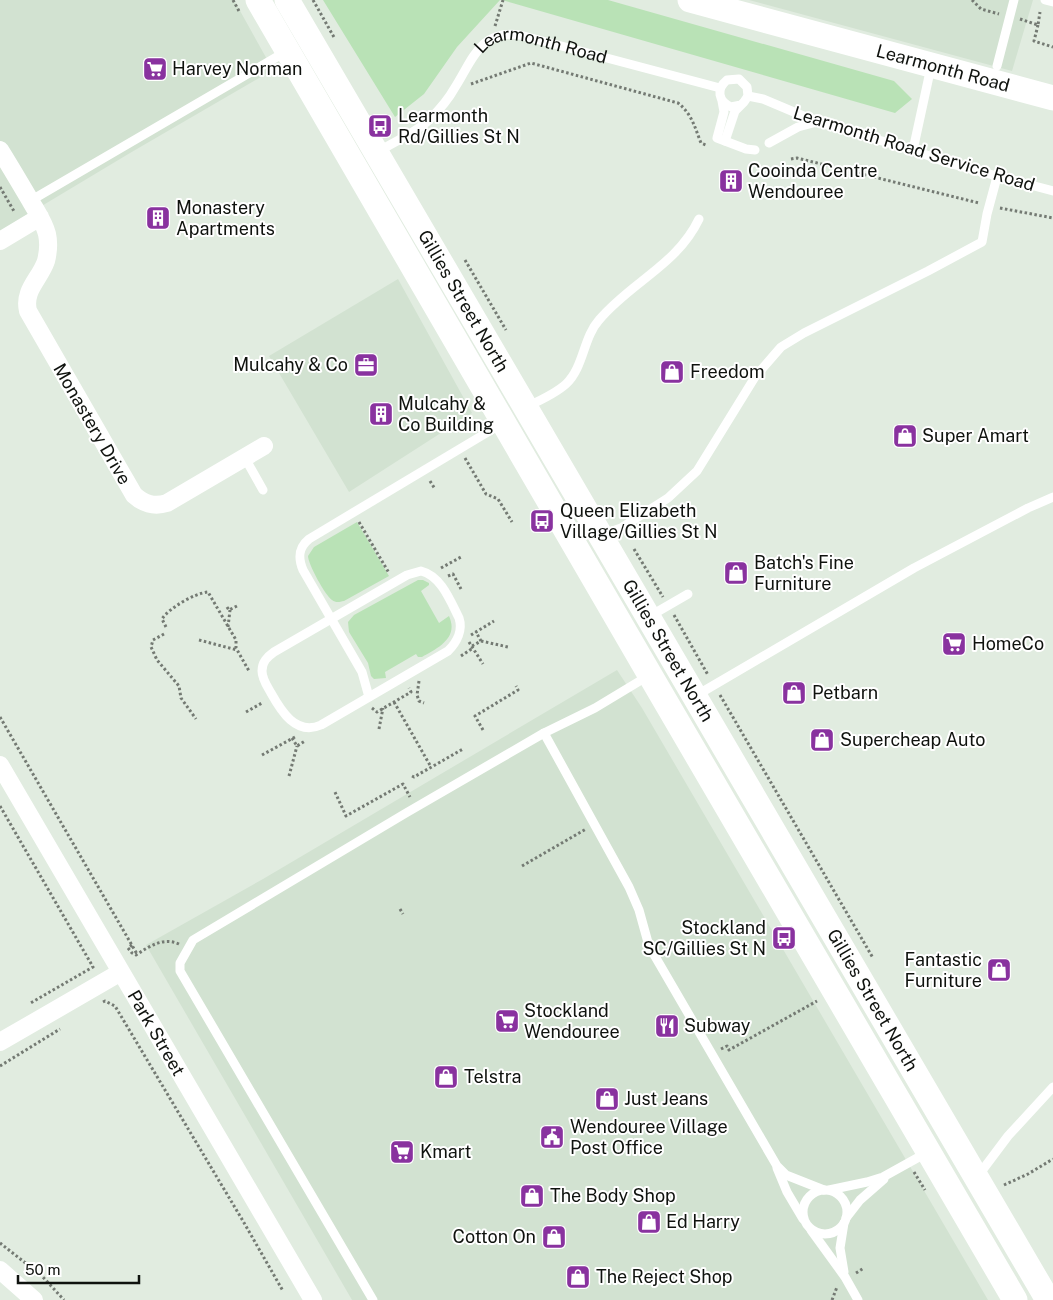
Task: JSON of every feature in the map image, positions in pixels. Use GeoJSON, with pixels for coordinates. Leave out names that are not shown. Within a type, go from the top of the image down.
{"type":"FeatureCollection","features":[{"type":"Feature","properties":{"kind":"main road","name":"Gillies Street North"},"geometry":{"type":"LineString","coordinates":[[258,0],[288,51],[365,160],[526,408],[1048,1300]]}},
{"type":"Feature","properties":{"kind":"main road","name":"Gillies Street North"},"geometry":{"type":"LineString","coordinates":[[287,0],[365,160],[503,423],[1015,1300]]}},
{"type":"Feature","properties":{"kind":"main road","name":"Learmonth Road"},"geometry":{"type":"LineString","coordinates":[[691,0],[995,74],[1053,82]]}},
{"type":"Feature","properties":{"kind":"main road","name":"Learmonth Road"},"geometry":{"type":"LineString","coordinates":[[749,0],[933,58]]}},
{"type":"Feature","properties":{"kind":"main road","name":"Learmonth Road"},"geometry":{"type":"LineString","coordinates":[[995,74],[1053,98]]}},
{"type":"Feature","properties":{"kind":"main road"},"geometry":{"type":"LineString","coordinates":[[650,675],[674,661]]}},
{"type":"Feature","properties":{"kind":"main road"},"geometry":{"type":"LineString","coordinates":[[928,1152],[952,1138]]}},
{"type":"Feature","properties":{"kind":"street","name":"Monastery Drive"},"geometry":{"type":"LineString","coordinates":[[0,150],[40,217],[47,234],[48,249],[43,269],[28,292],[28,311],[134,495],[146,503],[164,504],[264,446]]}},
{"type":"Feature","properties":{"kind":"street"},"geometry":{"type":"LineString","coordinates":[[0,241],[40,217]]}},
{"type":"Feature","properties":{"kind":"street","name":"Park Street"},"geometry":{"type":"LineString","coordinates":[[0,765],[313,1300]]}},
{"type":"Feature","properties":{"kind":"street"},"geometry":{"type":"LineString","coordinates":[[0,1042],[121,972]]}},
{"type":"Feature","properties":{"kind":"street"},"geometry":{"type":"LineString","coordinates":[[0,1270],[34,1300]]}},
{"type":"Feature","properties":{"kind":"lane"},"geometry":{"type":"LineString","coordinates":[[995,74],[1014,0]]}},
{"type":"Feature","properties":{"kind":"lane"},"geometry":{"type":"LineString","coordinates":[[1045,0],[1053,2]]}},
{"type":"Feature","properties":{"kind":"lane","name":"Learmonth Road"},"geometry":{"type":"LineString","coordinates":[[365,160],[429,120],[449,98],[476,51],[491,39],[504,35],[520,35],[720,88]]}},
{"type":"Feature","properties":{"kind":"lane"},"geometry":{"type":"LineString","coordinates":[[30,200],[288,51]]}},
{"type":"Feature","properties":{"kind":"lane","name":"Learmonth Road Service Road"},"geometry":{"type":"LineString","coordinates":[[912,150],[933,58]]}},
{"type":"Feature","properties":{"kind":"lane"},"geometry":{"type":"LineString","coordinates":[[725,141],[735,110],[748,96],[747,87],[739,79],[727,80],[720,88],[724,112],[717,138],[746,149],[755,150]]}},
{"type":"Feature","properties":{"kind":"lane","name":"Learmonth Road Service Road"},"geometry":{"type":"LineString","coordinates":[[748,96],[763,99],[817,122],[912,150],[948,163],[1053,191]]}},
{"type":"Feature","properties":{"kind":"lane"},"geometry":{"type":"LineString","coordinates":[[722,101],[731,107],[741,105]]}},
{"type":"Feature","properties":{"kind":"lane"},"geometry":{"type":"LineString","coordinates":[[769,143],[798,127],[817,122]]}},
{"type":"Feature","properties":{"kind":"lane"},"geometry":{"type":"LineString","coordinates":[[601,535],[621,528],[661,503],[696,471],[755,377],[781,347],[804,333],[982,242],[997,177]]}},
{"type":"Feature","properties":{"kind":"lane"},"geometry":{"type":"LineString","coordinates":[[526,408],[560,388],[570,379],[579,364],[590,334],[599,320],[638,284],[672,258],[689,239],[699,219]]}},
{"type":"Feature","properties":{"kind":"lane"},"geometry":{"type":"LineString","coordinates":[[369,697],[362,672],[301,564],[300,554],[305,542],[503,423]]}},
{"type":"Feature","properties":{"kind":"lane"},"geometry":{"type":"LineString","coordinates":[[245,458],[263,490]]}},
{"type":"Feature","properties":{"kind":"lane"},"geometry":{"type":"LineString","coordinates":[[695,696],[914,568],[1028,508],[1053,497]]}},
{"type":"Feature","properties":{"kind":"lane"},"geometry":{"type":"LineString","coordinates":[[418,571],[430,574],[437,579],[461,623],[456,642],[448,651],[321,725],[308,729],[298,726],[284,714],[264,682],[263,663],[267,657],[331,619],[407,575],[418,571]]}},
{"type":"Feature","properties":{"kind":"lane"},"geometry":{"type":"LineString","coordinates":[[648,617],[688,594]]}},
{"type":"Feature","properties":{"kind":"lane"},"geometry":{"type":"LineString","coordinates":[[373,1300],[180,971],[180,963],[191,941],[544,733],[595,708],[650,675]]}},
{"type":"Feature","properties":{"kind":"lane"},"geometry":{"type":"LineString","coordinates":[[544,733],[634,899],[650,946],[776,1166],[787,1192],[808,1226],[846,1279],[858,1300]]}},
{"type":"Feature","properties":{"kind":"lane"},"geometry":{"type":"LineString","coordinates":[[981,1186],[1008,1136],[1053,1087]]}},
{"type":"Feature","properties":{"kind":"lane"},"geometry":{"type":"LineString","coordinates":[[899,1169],[867,1182],[811,1195],[805,1202],[803,1211],[808,1226],[817,1233],[826,1234],[839,1229],[866,1195],[899,1169],[928,1152]]}},
{"type":"Feature","properties":{"kind":"lane"},"geometry":{"type":"LineString","coordinates":[[776,1166],[786,1175],[837,1194],[844,1200],[847,1209],[840,1248],[846,1279]]}},
{"type":"Feature","properties":{"kind":"path"},"geometry":{"type":"LineString","coordinates":[[491,39],[503,0]]}},
{"type":"Feature","properties":{"kind":"path"},"geometry":{"type":"LineString","coordinates":[[972,0],[981,9],[996,13]]}},
{"type":"Feature","properties":{"kind":"path"},"geometry":{"type":"LineString","coordinates":[[1040,12],[1034,41],[1053,47]]}},
{"type":"Feature","properties":{"kind":"path"},"geometry":{"type":"LineString","coordinates":[[1020,19],[1038,24]]}},
{"type":"Feature","properties":{"kind":"path"},"geometry":{"type":"LineString","coordinates":[[467,88],[470,83],[472,84],[531,63],[678,103],[691,117],[701,143],[710,146]]}},
{"type":"Feature","properties":{"kind":"path"},"geometry":{"type":"LineString","coordinates":[[792,159],[797,158],[989,206],[1053,218]]}},
{"type":"Feature","properties":{"kind":"path"},"geometry":{"type":"LineString","coordinates":[[0,188],[15,214]]}},
{"type":"Feature","properties":{"kind":"path"},"geometry":{"type":"LineString","coordinates":[[458,462],[472,453]]}},
{"type":"Feature","properties":{"kind":"path"},"geometry":{"type":"LineString","coordinates":[[465,458],[486,494],[498,499],[512,522]]}},
{"type":"Feature","properties":{"kind":"path"},"geometry":{"type":"LineString","coordinates":[[421,484],[436,475]]}},
{"type":"Feature","properties":{"kind":"path"},"geometry":{"type":"LineString","coordinates":[[429,480],[435,489]]}},
{"type":"Feature","properties":{"kind":"path"},"geometry":{"type":"LineString","coordinates":[[367,517],[359,521],[390,573],[395,570]]}},
{"type":"Feature","properties":{"kind":"path"},"geometry":{"type":"LineString","coordinates":[[461,557],[438,567],[448,576],[453,574],[461,589]]}},
{"type":"Feature","properties":{"kind":"path"},"geometry":{"type":"LineString","coordinates":[[166,627],[162,619],[172,609],[202,593],[208,592],[236,640],[238,650],[250,672]]}},
{"type":"Feature","properties":{"kind":"path"},"geometry":{"type":"LineString","coordinates":[[228,627],[229,609],[237,606]]}},
{"type":"Feature","properties":{"kind":"path"},"geometry":{"type":"LineString","coordinates":[[483,664],[468,638],[494,621]]}},
{"type":"Feature","properties":{"kind":"path"},"geometry":{"type":"LineString","coordinates":[[476,632],[482,641],[508,648]]}},
{"type":"Feature","properties":{"kind":"path"},"geometry":{"type":"LineString","coordinates":[[164,634],[153,640],[152,648],[157,660],[179,686],[181,698],[196,719]]}},
{"type":"Feature","properties":{"kind":"path"},"geometry":{"type":"LineString","coordinates":[[199,640],[238,650]]}},
{"type":"Feature","properties":{"kind":"path"},"geometry":{"type":"LineString","coordinates":[[472,646],[482,641]]}},
{"type":"Feature","properties":{"kind":"path"},"geometry":{"type":"LineString","coordinates":[[419,680],[417,696],[419,701],[424,703]]}},
{"type":"Feature","properties":{"kind":"path"},"geometry":{"type":"LineString","coordinates":[[483,730],[475,716],[518,690],[516,686]]}},
{"type":"Feature","properties":{"kind":"path"},"geometry":{"type":"LineString","coordinates":[[258,696],[267,711]]}},
{"type":"Feature","properties":{"kind":"path"},"geometry":{"type":"LineString","coordinates":[[394,702],[431,767]]}},
{"type":"Feature","properties":{"kind":"path"},"geometry":{"type":"LineString","coordinates":[[246,712],[262,703]]}},
{"type":"Feature","properties":{"kind":"path"},"geometry":{"type":"LineString","coordinates":[[379,729],[383,708]]}},
{"type":"Feature","properties":{"kind":"path"},"geometry":{"type":"LineString","coordinates":[[0,718],[137,954],[161,942],[172,942],[188,948]]}},
{"type":"Feature","properties":{"kind":"path"},"geometry":{"type":"LineString","coordinates":[[289,731],[297,746],[289,776]]}},
{"type":"Feature","properties":{"kind":"path"},"geometry":{"type":"LineString","coordinates":[[297,746],[305,742]]}},
{"type":"Feature","properties":{"kind":"path"},"geometry":{"type":"LineString","coordinates":[[412,776],[414,778],[463,749]]}},
{"type":"Feature","properties":{"kind":"path"},"geometry":{"type":"LineString","coordinates":[[336,792],[346,816],[403,784],[408,794]]}},
{"type":"Feature","properties":{"kind":"path"},"geometry":{"type":"LineString","coordinates":[[0,806],[93,967],[25,1006]]}},
{"type":"Feature","properties":{"kind":"path"},"geometry":{"type":"LineString","coordinates":[[522,866],[595,824]]}},
{"type":"Feature","properties":{"kind":"path"},"geometry":{"type":"LineString","coordinates":[[400,909],[403,914]]}},
{"type":"Feature","properties":{"kind":"path"},"geometry":{"type":"LineString","coordinates":[[97,1006],[105,1001],[115,1006],[283,1291]]}},
{"type":"Feature","properties":{"kind":"path"},"geometry":{"type":"LineString","coordinates":[[712,1055],[727,1046],[729,1050],[818,1001]]}},
{"type":"Feature","properties":{"kind":"path"},"geometry":{"type":"LineString","coordinates":[[0,1066],[64,1026]]}},
{"type":"Feature","properties":{"kind":"path"},"geometry":{"type":"LineString","coordinates":[[981,1186],[1028,1174],[1053,1159]]}},
{"type":"Feature","properties":{"kind":"path"},"geometry":{"type":"LineString","coordinates":[[0,1243],[42,1276],[64,1300]]}},
{"type":"Feature","properties":{"kind":"shaded area"},"geometry":{"type":"Polygon","coordinates":[[[0,0],[234,0],[273,70],[0,231],[0,0]]]}},
{"type":"Feature","properties":{"kind":"shaded area"},"geometry":{"type":"Polygon","coordinates":[[[749,0],[1033,0],[1012,71],[749,0]]]}},
{"type":"Feature","properties":{"kind":"shaded area"},"geometry":{"type":"Polygon","coordinates":[[[398,279],[472,413],[349,492],[269,356],[398,279]]]}},
{"type":"Feature","properties":{"kind":"shaded area","name":"Stockland Wendouree"},"geometry":{"type":"Polygon","coordinates":[[[617,670],[642,708],[988,1300],[352,1300],[146,945],[263,879],[617,670]]]}},
{"type":"Feature","properties":{"kind":"green space"},"geometry":{"type":"Polygon","coordinates":[[[323,0],[500,0],[457,47],[424,94],[395,117],[323,0]]]}},
{"type":"Feature","properties":{"kind":"green space"},"geometry":{"type":"Polygon","coordinates":[[[502,0],[608,0],[894,81],[912,99],[895,113],[502,0]]]}},
{"type":"Feature","properties":{"kind":"green space"},"geometry":{"type":"Polygon","coordinates":[[[357,522],[389,576],[344,601],[335,602],[321,586],[308,556],[314,547],[357,522]]]}},
{"type":"Feature","properties":{"kind":"green space"},"geometry":{"type":"Polygon","coordinates":[[[418,580],[429,583],[421,591],[439,623],[449,616],[451,630],[449,636],[440,646],[422,657],[418,657],[416,654],[385,672],[386,678],[374,679],[371,676],[368,663],[349,632],[348,622],[354,615],[418,580]]]}},
{"type":"Feature","properties":{"kind":"place","name":"Harvey Norman"},"geometry":{"type":"Point","coordinates":[155,69]}},
{"type":"Feature","properties":{"kind":"place","name":"Learmonth Rd/Gillies St N"},"geometry":{"type":"Point","coordinates":[380,126]}},
{"type":"Feature","properties":{"kind":"place","name":"Cooinda Centre Wendouree"},"geometry":{"type":"Point","coordinates":[731,181]}},
{"type":"Feature","properties":{"kind":"place","name":"Monastery Apartments"},"geometry":{"type":"Point","coordinates":[158,218]}},
{"type":"Feature","properties":{"kind":"place","name":"Mulcahy & Co"},"geometry":{"type":"Point","coordinates":[366,365]}},
{"type":"Feature","properties":{"kind":"place","name":"Freedom"},"geometry":{"type":"Point","coordinates":[672,372]}},
{"type":"Feature","properties":{"kind":"place","name":"Mulcahy & Co Building"},"geometry":{"type":"Point","coordinates":[381,414]}},
{"type":"Feature","properties":{"kind":"place","name":"Super Amart"},"geometry":{"type":"Point","coordinates":[905,436]}},
{"type":"Feature","properties":{"kind":"place","name":"Queen Elizabeth Village/Gillies St N"},"geometry":{"type":"Point","coordinates":[542,521]}},
{"type":"Feature","properties":{"kind":"place","name":"Batch's Fine Furniture"},"geometry":{"type":"Point","coordinates":[736,573]}},
{"type":"Feature","properties":{"kind":"place","name":"HomeCo"},"geometry":{"type":"Point","coordinates":[954,644]}},
{"type":"Feature","properties":{"kind":"place","name":"Petbarn"},"geometry":{"type":"Point","coordinates":[794,693]}},
{"type":"Feature","properties":{"kind":"place","name":"Supercheap Auto"},"geometry":{"type":"Point","coordinates":[822,740]}},
{"type":"Feature","properties":{"kind":"place","name":"Stockland SC/Gillies St N"},"geometry":{"type":"Point","coordinates":[784,938]}},
{"type":"Feature","properties":{"kind":"place","name":"Fantastic Furniture"},"geometry":{"type":"Point","coordinates":[999,970]}},
{"type":"Feature","properties":{"kind":"place","name":"Stockland Wendouree"},"geometry":{"type":"Point","coordinates":[507,1021]}},
{"type":"Feature","properties":{"kind":"place","name":"Subway"},"geometry":{"type":"Point","coordinates":[667,1026]}},
{"type":"Feature","properties":{"kind":"place","name":"Telstra"},"geometry":{"type":"Point","coordinates":[446,1077]}},
{"type":"Feature","properties":{"kind":"place","name":"Just Jeans"},"geometry":{"type":"Point","coordinates":[607,1099]}},
{"type":"Feature","properties":{"kind":"place","name":"Wendouree Village Post Office"},"geometry":{"type":"Point","coordinates":[552,1137]}},
{"type":"Feature","properties":{"kind":"place","name":"Kmart"},"geometry":{"type":"Point","coordinates":[402,1152]}},
{"type":"Feature","properties":{"kind":"place","name":"The Body Shop"},"geometry":{"type":"Point","coordinates":[532,1196]}},
{"type":"Feature","properties":{"kind":"place","name":"Ed Harry"},"geometry":{"type":"Point","coordinates":[649,1222]}},
{"type":"Feature","properties":{"kind":"place","name":"Cotton On"},"geometry":{"type":"Point","coordinates":[554,1237]}},
{"type":"Feature","properties":{"kind":"place","name":"The Reject Shop"},"geometry":{"type":"Point","coordinates":[578,1277]}}]}
